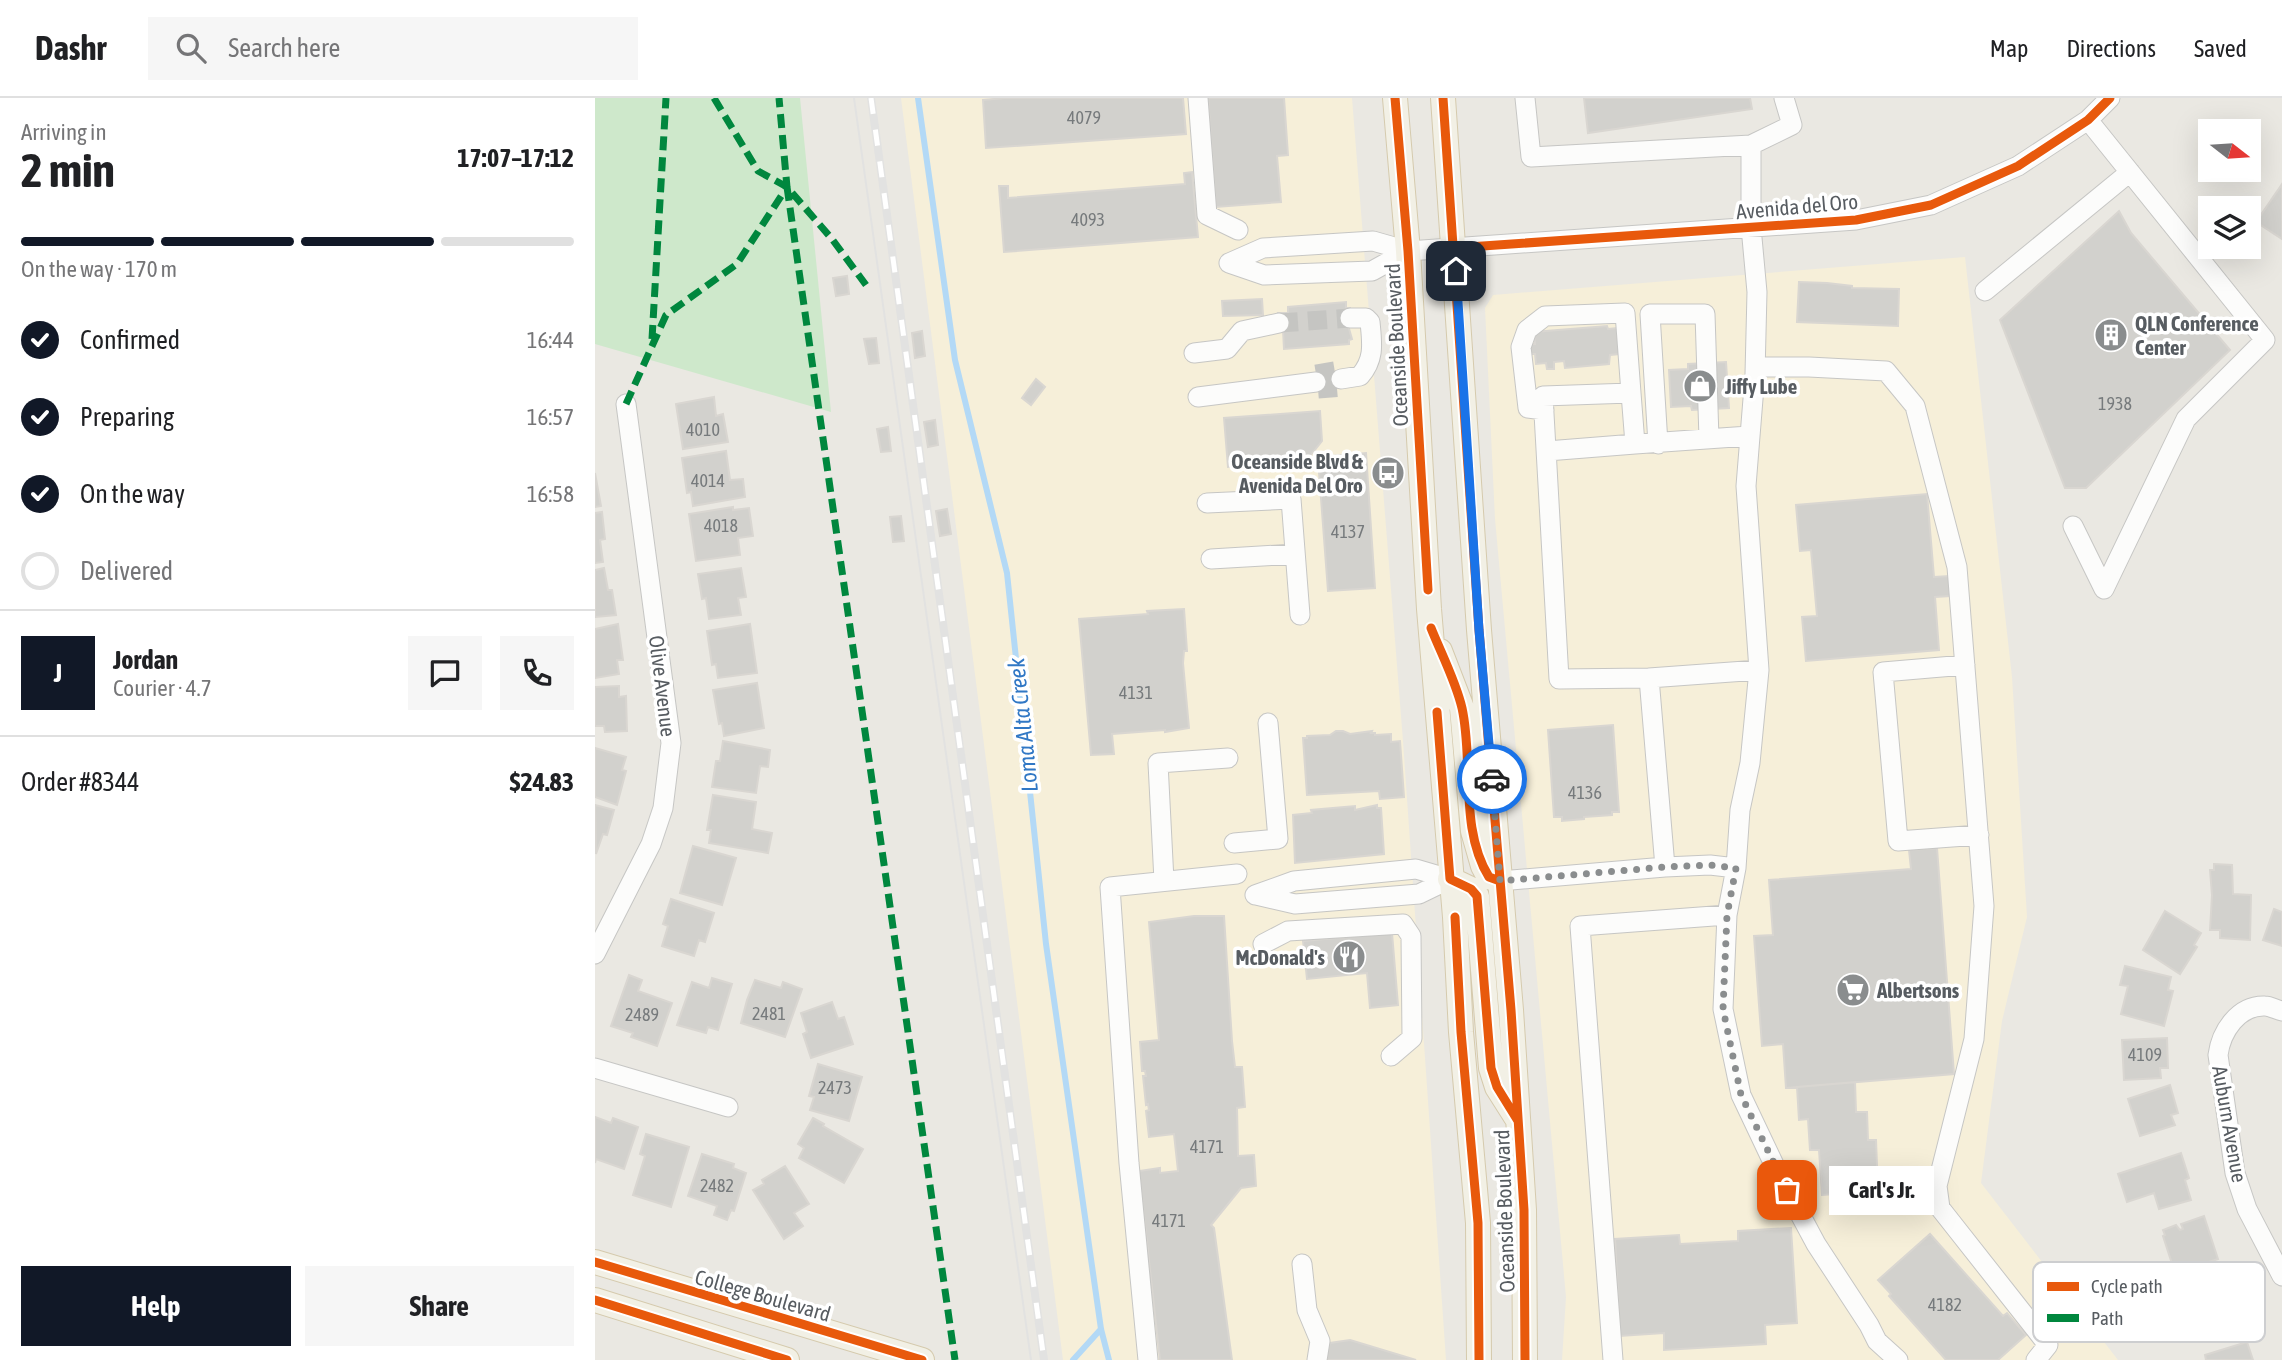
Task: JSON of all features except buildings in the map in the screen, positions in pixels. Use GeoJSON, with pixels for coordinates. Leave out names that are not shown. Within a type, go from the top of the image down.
{"type":"FeatureCollection","features":[{"type":"Feature","properties":{"kind":"main road","name":"Oceanside Boulevard"},"geometry":{"type":"LineString","coordinates":[[1395,98],[1408,251],[1431,628],[1478,1223],[1479,1360]]}},
{"type":"Feature","properties":{"kind":"main road","name":"Oceanside Boulevard"},"geometry":{"type":"LineString","coordinates":[[1443,98],[1479,630],[1524,1210],[1525,1360]]}},
{"type":"Feature","properties":{"kind":"main road"},"geometry":{"type":"LineString","coordinates":[[1431,628],[1462,708],[1473,831],[1479,856],[1489,877],[1500,881]]}},
{"type":"Feature","properties":{"kind":"main road"},"geometry":{"type":"LineString","coordinates":[[1450,879],[1471,889],[1478,896],[1491,1068],[1497,1087],[1518,1121]]}},
{"type":"Feature","properties":{"kind":"main road","name":"College Boulevard"},"geometry":{"type":"LineString","coordinates":[[595,1262],[922,1360]]}},
{"type":"Feature","properties":{"kind":"main road"},"geometry":{"type":"LineString","coordinates":[[595,1300],[787,1360]]}},
{"type":"Feature","properties":{"kind":"street"},"geometry":{"type":"LineString","coordinates":[[1198,98],[1207,215],[1238,230]]}},
{"type":"Feature","properties":{"kind":"street"},"geometry":{"type":"LineString","coordinates":[[1525,98],[1531,157],[1751,145],[1792,125],[1784,98]]}},
{"type":"Feature","properties":{"kind":"street","name":"Avenida del Oro"},"geometry":{"type":"LineString","coordinates":[[1408,251],[1856,220],[1931,205],[2018,166],[2088,120],[2110,98]]}},
{"type":"Feature","properties":{"kind":"street"},"geometry":{"type":"LineString","coordinates":[[2073,526],[2104,589],[2186,419],[2265,340],[2088,120]]}},
{"type":"Feature","properties":{"kind":"street"},"geometry":{"type":"LineString","coordinates":[[1751,145],[1751,227],[1757,292],[1756,367],[1745,486],[1759,670],[1750,763],[1740,810],[1736,868],[1727,915],[1723,1009],[1741,1095],[1816,1244],[1877,1341],[1898,1360]]}},
{"type":"Feature","properties":{"kind":"street"},"geometry":{"type":"LineString","coordinates":[[1985,291],[2130,172]]}},
{"type":"Feature","properties":{"kind":"street"},"geometry":{"type":"LineString","coordinates":[[1373,241],[1408,251],[1372,271],[1264,275],[1230,263],[1263,248],[1373,241]]}},
{"type":"Feature","properties":{"kind":"street"},"geometry":{"type":"LineString","coordinates":[[1544,410],[1528,408],[1521,347],[1527,330],[1545,316],[1625,313],[1635,444]]}},
{"type":"Feature","properties":{"kind":"street"},"geometry":{"type":"LineString","coordinates":[[1658,444],[1650,314],[1705,314],[1709,439]]}},
{"type":"Feature","properties":{"kind":"street"},"geometry":{"type":"LineString","coordinates":[[1346,378],[1370,366],[1373,352],[1370,322],[1366,318],[1350,318]]}},
{"type":"Feature","properties":{"kind":"street"},"geometry":{"type":"LineString","coordinates":[[1193,353],[1227,349],[1242,331],[1279,323]]}},
{"type":"Feature","properties":{"kind":"street"},"geometry":{"type":"LineString","coordinates":[[1756,367],[1886,371],[1916,406],[1957,567],[1985,906],[1975,1039],[1937,1186],[1940,1208],[2033,1326]]}},
{"type":"Feature","properties":{"kind":"street"},"geometry":{"type":"LineString","coordinates":[[1198,397],[1314,382]]}},
{"type":"Feature","properties":{"kind":"street"},"geometry":{"type":"LineString","coordinates":[[1631,393],[1543,396],[1559,679],[1649,678],[1759,670]]}},
{"type":"Feature","properties":{"kind":"street","name":"Olive Avenue"},"geometry":{"type":"LineString","coordinates":[[595,954],[651,844],[663,808],[671,743],[626,404]]}},
{"type":"Feature","properties":{"kind":"street"},"geometry":{"type":"LineString","coordinates":[[1546,450],[1749,436]]}},
{"type":"Feature","properties":{"kind":"street"},"geometry":{"type":"LineString","coordinates":[[1207,503],[1291,499],[1300,615]]}},
{"type":"Feature","properties":{"kind":"street"},"geometry":{"type":"LineString","coordinates":[[1211,559],[1295,554]]}},
{"type":"Feature","properties":{"kind":"street"},"geometry":{"type":"LineString","coordinates":[[1965,665],[1883,671],[1898,841],[1979,835]]}},
{"type":"Feature","properties":{"kind":"street"},"geometry":{"type":"LineString","coordinates":[[1649,678],[1665,867]]}},
{"type":"Feature","properties":{"kind":"street"},"geometry":{"type":"LineString","coordinates":[[1234,843],[1278,839],[1268,723]]}},
{"type":"Feature","properties":{"kind":"street"},"geometry":{"type":"LineString","coordinates":[[1164,881],[1159,763],[1228,758]]}},
{"type":"Feature","properties":{"kind":"street"},"geometry":{"type":"LineString","coordinates":[[1500,881],[1665,867],[1710,865],[1736,868]]}},
{"type":"Feature","properties":{"kind":"street"},"geometry":{"type":"LineString","coordinates":[[1416,869],[1450,879],[1419,894],[1295,904],[1255,895],[1294,881],[1416,869]]}},
{"type":"Feature","properties":{"kind":"street"},"geometry":{"type":"LineString","coordinates":[[1148,1360],[1129,1163],[1110,887],[1237,874]]}},
{"type":"Feature","properties":{"kind":"street"},"geometry":{"type":"LineString","coordinates":[[1613,1360],[1580,926],[1727,915]]}},
{"type":"Feature","properties":{"kind":"street"},"geometry":{"type":"LineString","coordinates":[[1263,944],[1288,931],[1403,924],[1411,936],[1412,1038],[1391,1056]]}},
{"type":"Feature","properties":{"kind":"street","name":"Auburn Avenue"},"geometry":{"type":"LineString","coordinates":[[2282,1011],[2265,1006],[2249,1010],[2232,1020],[2220,1040],[2218,1055],[2235,1173],[2246,1209],[2282,1276]]}},
{"type":"Feature","properties":{"kind":"street"},"geometry":{"type":"LineString","coordinates":[[595,1068],[728,1107]]}},
{"type":"Feature","properties":{"kind":"street"},"geometry":{"type":"LineString","coordinates":[[1302,1264],[1307,1310],[1320,1341],[1317,1360]]}},
{"type":"Feature","properties":{"kind":"street"},"geometry":{"type":"LineString","coordinates":[[2036,1360],[2048,1345],[2046,1342]]}},
{"type":"Feature","properties":{"kind":"shaded area"},"geometry":{"type":"Polygon","coordinates":[[[901,98],[1352,98],[1403,741],[1446,1360],[1063,1360],[901,98]]]}},
{"type":"Feature","properties":{"kind":"shaded area"},"geometry":{"type":"Polygon","coordinates":[[[1965,257],[2012,677],[2027,917],[2002,1021],[1981,1183],[2042,1262],[2033,1262],[2033,1342],[2104,1342],[2118,1360],[1562,1360],[1566,1297],[1495,519],[1485,308],[1493,295],[1965,257]]]}},
{"type":"Feature","properties":{"kind":"green space"},"geometry":{"type":"Polygon","coordinates":[[[595,98],[800,98],[831,412],[595,344],[595,98]]]}},
{"type":"Feature","properties":{"kind":"waterway","name":"Loma Alta Creek"},"geometry":{"type":"LineString","coordinates":[[918,98],[955,360],[1007,573],[1046,944],[1101,1329],[1109,1360]]}},
{"type":"Feature","properties":{"kind":"waterway","name":"Loma Alta Creek"},"geometry":{"type":"LineString","coordinates":[[1073,1360],[1101,1329]]}},
{"type":"Feature","properties":{"kind":"tunnel"},"geometry":{"type":"LineString","coordinates":[[1279,323],[1350,318]]}},
{"type":"Feature","properties":{"kind":"tunnel"},"geometry":{"type":"LineString","coordinates":[[1316,374],[1340,370]]}},
{"type":"Feature","properties":{"kind":"tunnel"},"geometry":{"type":"LineString","coordinates":[[1318,389],[1342,387]]}},
{"type":"Feature","properties":{"kind":"tram line"},"geometry":{"type":"LineString","coordinates":[[854,98],[1031,1360]]}},
{"type":"Feature","properties":{"kind":"railway"},"geometry":{"type":"LineString","coordinates":[[871,98],[1044,1360]]}},
{"type":"Feature","properties":{"kind":"marked path"},"geometry":{"type":"LineString","coordinates":[[652,339],[666,98]]}},
{"type":"Feature","properties":{"kind":"marked path"},"geometry":{"type":"LineString","coordinates":[[714,98],[758,171],[787,187],[832,239],[866,285]]}},
{"type":"Feature","properties":{"kind":"marked path"},"geometry":{"type":"LineString","coordinates":[[626,404],[666,315],[737,264],[787,187],[779,98]]}},
{"type":"Feature","properties":{"kind":"marked path"},"geometry":{"type":"LineString","coordinates":[[787,187],[955,1360]]}},
{"type":"Feature","properties":{"kind":"cycle path"},"geometry":{"type":"LineString","coordinates":[[1395,98],[1408,251],[1428,590]]}},
{"type":"Feature","properties":{"kind":"cycle path"},"geometry":{"type":"LineString","coordinates":[[1443,98],[1479,630],[1511,1010],[1524,1210],[1525,1360]]}},
{"type":"Feature","properties":{"kind":"cycle path"},"geometry":{"type":"LineString","coordinates":[[1454,248],[1856,220],[1931,205],[2018,166],[2088,120],[2110,98]]}},
{"type":"Feature","properties":{"kind":"cycle path"},"geometry":{"type":"LineString","coordinates":[[1431,628],[1462,708],[1474,838],[1489,877],[1500,881]]}},
{"type":"Feature","properties":{"kind":"cycle path"},"geometry":{"type":"LineString","coordinates":[[1437,712],[1450,879],[1471,889],[1477,896],[1491,1068],[1497,1087],[1518,1121]]}},
{"type":"Feature","properties":{"kind":"cycle path"},"geometry":{"type":"LineString","coordinates":[[1455,917],[1461,1032],[1478,1223],[1479,1360]]}},
{"type":"Feature","properties":{"kind":"cycle path"},"geometry":{"type":"LineString","coordinates":[[595,1262],[922,1360]]}},
{"type":"Feature","properties":{"kind":"cycle path"},"geometry":{"type":"LineString","coordinates":[[595,1300],[787,1360]]}},
{"type":"Feature","properties":{"kind":"way so far"},"geometry":{"type":"LineString","coordinates":[[1492,779],[1500,881],[1665,867],[1710,865],[1736,868],[1727,915],[1723,1009],[1741,1095],[1787,1190]]}},
{"type":"Feature","properties":{"kind":"place","name":"QLN Conference Center"},"geometry":{"type":"Point","coordinates":[2111,335]}},
{"type":"Feature","properties":{"kind":"place","name":"Jiffy Lube"},"geometry":{"type":"Point","coordinates":[1700,386]}},
{"type":"Feature","properties":{"kind":"place","name":"Oceanside Blvd & Avenida Del Oro"},"geometry":{"type":"Point","coordinates":[1388,473]}},
{"type":"Feature","properties":{"kind":"place","name":"McDonald's"},"geometry":{"type":"Point","coordinates":[1349,957]}},
{"type":"Feature","properties":{"kind":"place","name":"Albertsons"},"geometry":{"type":"Point","coordinates":[1853,990]}},
{"type":"Feature","properties":{"kind":"place","name":"Carl's Jr."},"geometry":{"type":"Point","coordinates":[1787,1190]}},
{"type":"Feature","properties":{"kind":"route"},"geometry":{"type":"LineString","coordinates":[[1456,271],[1479,630],[1492,779]]}}]}
